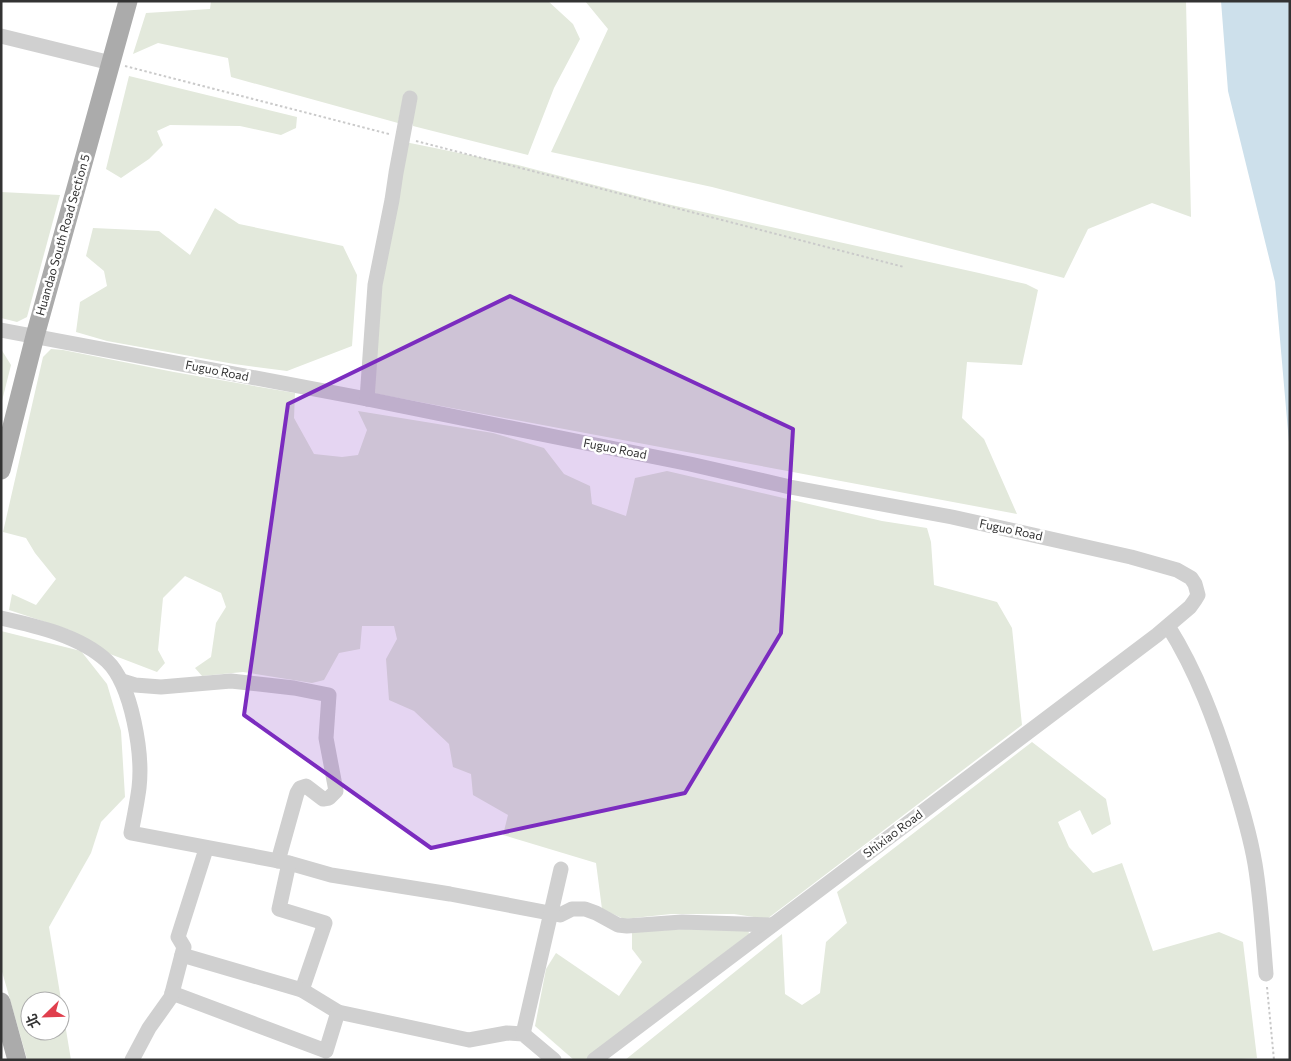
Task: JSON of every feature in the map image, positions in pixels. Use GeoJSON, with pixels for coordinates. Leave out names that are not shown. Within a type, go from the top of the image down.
{"type":"FeatureCollection","features":[{"type":"Feature","properties":{"kind":"main road","name":"Huandao South Road Section 5"},"geometry":{"type":"LineString","coordinates":[[1,470],[35,336],[128,1]]}},
{"type":"Feature","properties":{"kind":"main road"},"geometry":{"type":"LineString","coordinates":[[1,1002],[17,1060]]}},
{"type":"Feature","properties":{"kind":"street"},"geometry":{"type":"LineString","coordinates":[[1,36],[111,63]]}},
{"type":"Feature","properties":{"kind":"street"},"geometry":{"type":"LineString","coordinates":[[367,399],[375,285],[410,98]]}},
{"type":"Feature","properties":{"kind":"street","name":"Fuguo Road"},"geometry":{"type":"LineString","coordinates":[[1,330],[367,399],[671,460],[790,487],[952,517],[1131,557],[1177,570],[1191,578],[1198,595],[1190,607]]}},
{"type":"Feature","properties":{"kind":"street","name":"Shixiao Road"},"geometry":{"type":"LineString","coordinates":[[594,1060],[1141,648],[1190,607]]}},
{"type":"Feature","properties":{"kind":"street"},"geometry":{"type":"LineString","coordinates":[[1,618],[57,633],[77,642],[107,661],[122,681],[131,706],[140,769],[140,787],[131,833],[206,849],[284,862],[331,875],[560,914],[572,909],[585,909],[596,912],[618,925],[682,922],[772,925]]}},
{"type":"Feature","properties":{"kind":"street"},"geometry":{"type":"LineString","coordinates":[[1168,626],[1195,675],[1219,736],[1244,816],[1255,865],[1266,974]]}},
{"type":"Feature","properties":{"kind":"street"},"geometry":{"type":"LineString","coordinates":[[122,681],[135,685],[161,687],[231,681],[294,688],[329,695],[326,738],[336,791],[329,798],[323,799],[306,786],[300,788],[297,793],[284,862],[279,909],[325,923],[302,990]]}},
{"type":"Feature","properties":{"kind":"street"},"geometry":{"type":"LineString","coordinates":[[132,1060],[149,1028],[171,998],[184,947],[178,936],[206,849]]}},
{"type":"Feature","properties":{"kind":"street"},"geometry":{"type":"LineString","coordinates":[[523,1034],[561,869]]}},
{"type":"Feature","properties":{"kind":"street"},"geometry":{"type":"LineString","coordinates":[[182,954],[302,990],[338,1012],[470,1040],[507,1033],[523,1034],[554,1060]]}},
{"type":"Feature","properties":{"kind":"street"},"geometry":{"type":"LineString","coordinates":[[172,993],[324,1055],[338,1012]]}},
{"type":"Feature","properties":{"kind":"path"},"geometry":{"type":"LineString","coordinates":[[111,63],[904,268]]}},
{"type":"Feature","properties":{"kind":"path"},"geometry":{"type":"LineString","coordinates":[[1266,974],[1274,1060]]}},
{"type":"Feature","properties":{"kind":"highlighted area"},"geometry":{"type":"Polygon","coordinates":[[[510,296],[793,429],[781,633],[685,793],[431,848],[244,715],[288,404],[510,296]]]}},
{"type":"Feature","properties":{"kind":"shaded area"},"geometry":{"type":"Polygon","coordinates":[[[211,1],[548,1],[573,24],[580,39],[554,88],[528,155],[413,126],[413,95],[404,93],[398,123],[231,77],[228,58],[158,43],[133,54],[146,13],[210,9],[211,1]]]}},
{"type":"Feature","properties":{"kind":"shaded area"},"geometry":{"type":"Polygon","coordinates":[[[585,1],[1186,1],[1191,217],[1152,203],[1088,229],[1064,278],[712,187],[551,152],[608,29],[585,1]]]}},
{"type":"Feature","properties":{"kind":"shaded area"},"geometry":{"type":"Polygon","coordinates":[[[129,76],[297,117],[296,128],[281,135],[240,126],[170,125],[157,131],[163,145],[149,159],[121,178],[106,169],[129,76]]]}},
{"type":"Feature","properties":{"kind":"shaded area"},"geometry":{"type":"Polygon","coordinates":[[[405,142],[518,165],[667,204],[979,273],[1026,284],[1038,290],[1022,365],[967,362],[962,418],[984,439],[1017,514],[372,393],[375,322],[405,142]]]}},
{"type":"Feature","properties":{"kind":"shaded area"},"geometry":{"type":"Polygon","coordinates":[[[1,192],[60,195],[27,317],[17,322],[1,318],[1,192]]]}},
{"type":"Feature","properties":{"kind":"shaded area"},"geometry":{"type":"Polygon","coordinates":[[[215,208],[239,224],[343,246],[357,275],[352,346],[287,371],[234,364],[107,341],[76,332],[80,302],[107,286],[104,271],[86,256],[93,228],[159,231],[190,255],[215,208]]]}},
{"type":"Feature","properties":{"kind":"shaded area"},"geometry":{"type":"Polygon","coordinates":[[[1,349],[11,365],[1,405],[1,349]]]}},
{"type":"Feature","properties":{"kind":"shaded area"},"geometry":{"type":"Polygon","coordinates":[[[51,349],[295,393],[294,418],[314,454],[342,457],[358,455],[367,430],[358,411],[493,433],[544,448],[564,474],[590,486],[592,504],[626,516],[635,478],[667,471],[882,521],[927,528],[931,542],[934,585],[997,602],[1012,628],[1022,725],[767,919],[734,914],[671,914],[624,919],[602,909],[596,863],[503,835],[508,815],[473,795],[471,774],[453,767],[449,744],[414,711],[389,700],[386,659],[397,639],[394,626],[362,626],[360,649],[339,653],[324,680],[312,683],[243,672],[202,676],[195,668],[211,657],[216,623],[226,607],[221,593],[185,576],[163,598],[158,650],[165,663],[157,672],[110,654],[70,630],[9,610],[12,594],[36,605],[56,579],[35,553],[26,538],[3,532],[43,357],[51,349]]]}},
{"type":"Feature","properties":{"kind":"shaded area"},"geometry":{"type":"Polygon","coordinates":[[[1,631],[81,651],[107,684],[121,731],[125,797],[101,822],[91,853],[49,927],[60,991],[20,991],[20,1034],[1,968],[1,631]]]}},
{"type":"Feature","properties":{"kind":"shaded area"},"geometry":{"type":"Polygon","coordinates":[[[1032,742],[1106,799],[1111,824],[1092,835],[1080,810],[1058,822],[1069,847],[1093,873],[1122,863],[1153,951],[1219,932],[1243,942],[1257,1058],[1224,1060],[625,1060],[782,934],[785,994],[802,1005],[820,993],[826,942],[847,923],[837,892],[1032,742]]]}},
{"type":"Feature","properties":{"kind":"shaded area"},"geometry":{"type":"Polygon","coordinates":[[[748,928],[749,934],[587,1059],[574,1060],[535,1026],[546,969],[556,953],[619,996],[642,962],[632,949],[632,932],[748,928]]]}},
{"type":"Feature","properties":{"kind":"shaded area"},"geometry":{"type":"Polygon","coordinates":[[[22,1041],[68,1041],[71,1060],[27,1059],[22,1041]]]}},
{"type":"Feature","properties":{"kind":"water"},"geometry":{"type":"Polygon","coordinates":[[[1221,1],[1290,1],[1290,454],[1275,282],[1228,91],[1221,1]]]}}]}
